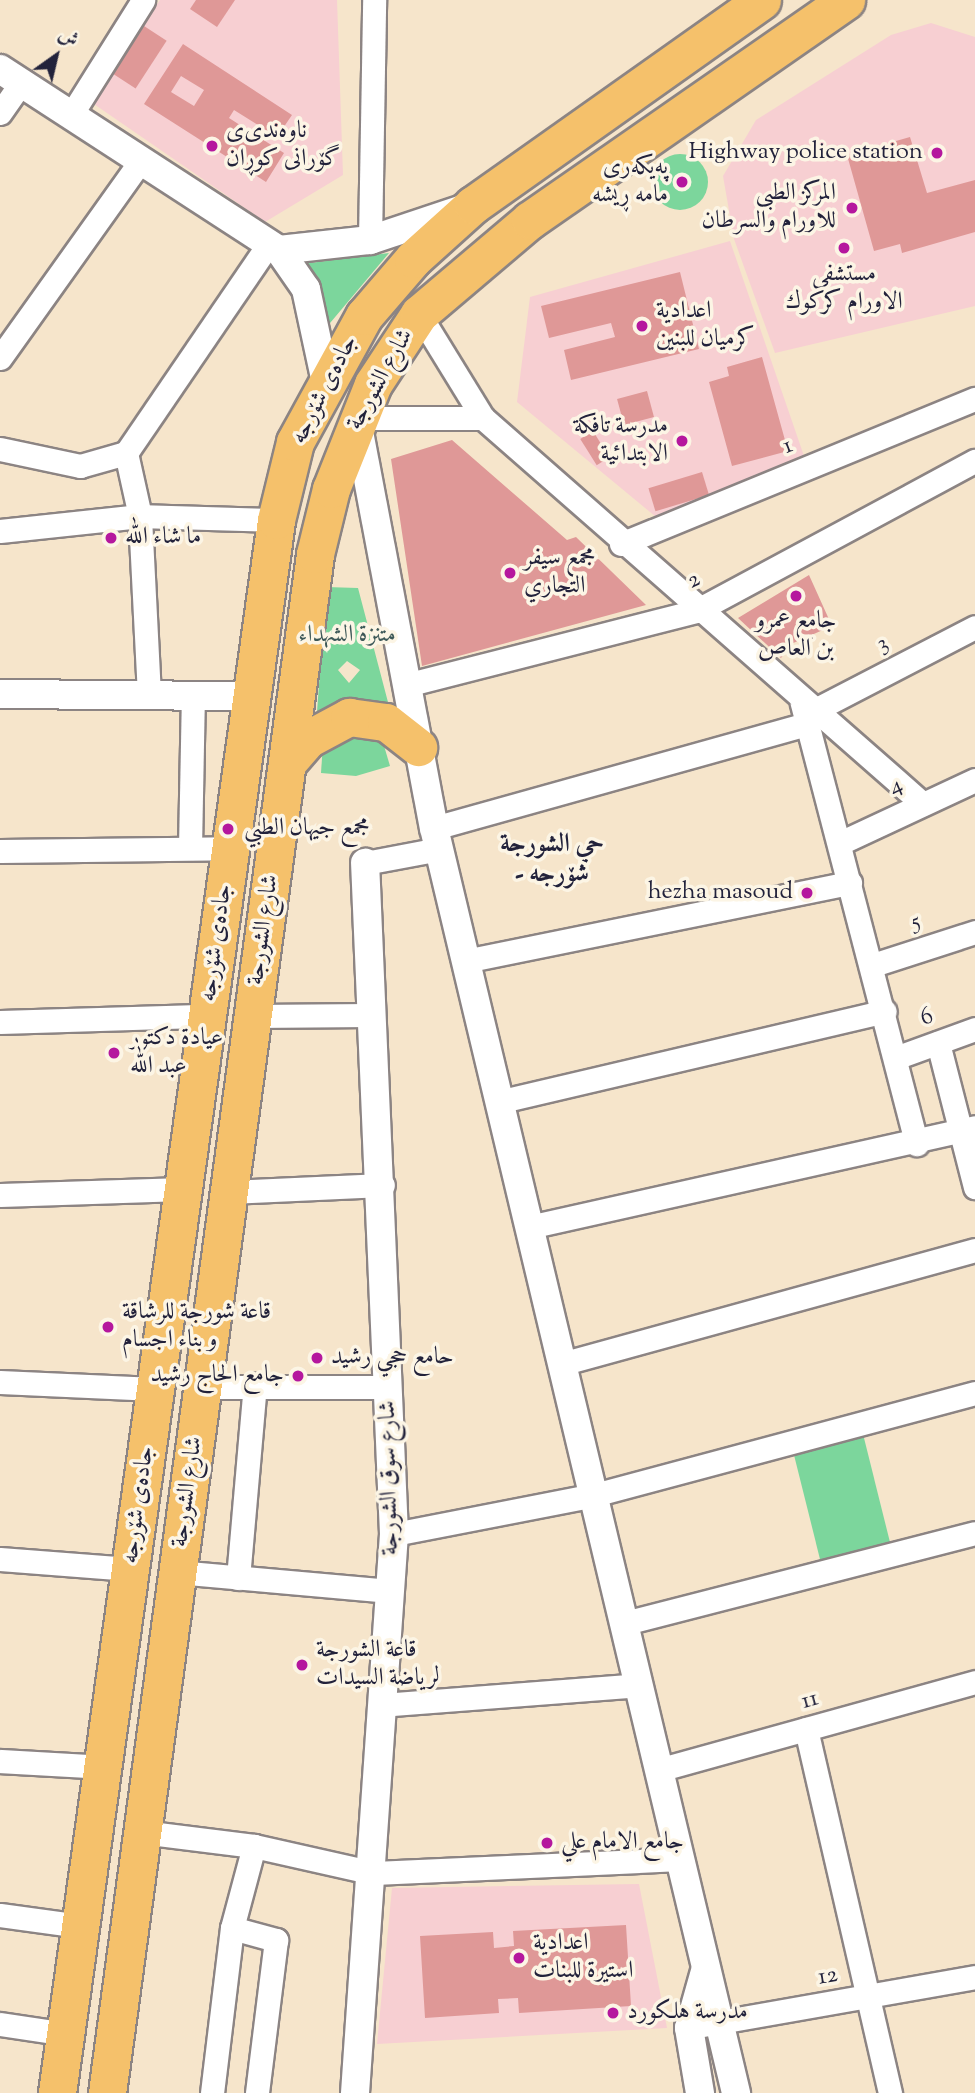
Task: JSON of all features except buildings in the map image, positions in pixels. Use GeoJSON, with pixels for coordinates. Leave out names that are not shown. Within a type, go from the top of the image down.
{"type":"FeatureCollection","features":[{"type":"Feature","properties":{"kind":"main road","name":"جادەی شۆرجە"},"geometry":{"type":"LineString","coordinates":[[57,2093],[275,520],[295,442],[325,378],[364,316],[473,205],[762,0]]}},
{"type":"Feature","properties":{"kind":"main road","name":"شارع الشورجة"},"geometry":{"type":"LineString","coordinates":[[107,2093],[315,554],[356,418],[396,342],[419,314],[530,220],[846,0]]}},
{"type":"Feature","properties":{"kind":"main road"},"geometry":{"type":"LineString","coordinates":[[635,90],[661,129]]}},
{"type":"Feature","properties":{"kind":"main road"},"geometry":{"type":"LineString","coordinates":[[287,763],[308,739],[349,717],[386,722],[418,747]]}},
{"type":"Feature","properties":{"kind":"main road"},"geometry":{"type":"LineString","coordinates":[[206,1016],[253,1016]]}},
{"type":"Feature","properties":{"kind":"street"},"geometry":{"type":"LineString","coordinates":[[71,115],[143,0]]}},
{"type":"Feature","properties":{"kind":"street"},"geometry":{"type":"LineString","coordinates":[[370,240],[374,0]]}},
{"type":"Feature","properties":{"kind":"street"},"geometry":{"type":"LineString","coordinates":[[0,113],[10,76],[274,247],[306,289],[325,378]]}},
{"type":"Feature","properties":{"kind":"street"},"geometry":{"type":"LineString","coordinates":[[0,358],[141,160]]}},
{"type":"Feature","properties":{"kind":"street"},"geometry":{"type":"LineString","coordinates":[[274,247],[370,240],[473,205]]}},
{"type":"Feature","properties":{"kind":"street"},"geometry":{"type":"LineString","coordinates":[[0,449],[80,466],[126,453],[274,247]]}},
{"type":"Feature","properties":{"kind":"street"},"geometry":{"type":"LineString","coordinates":[[419,314],[483,418],[808,712],[923,804]]}},
{"type":"Feature","properties":{"kind":"street","name":"1"},"geometry":{"type":"LineString","coordinates":[[621,544],[975,399]]}},
{"type":"Feature","properties":{"kind":"street"},"geometry":{"type":"LineString","coordinates":[[483,418],[356,418],[410,684],[418,747],[436,838],[502,1101],[561,1364],[736,2093]]}},
{"type":"Feature","properties":{"kind":"street"},"geometry":{"type":"LineString","coordinates":[[126,453],[140,516],[149,695]]}},
{"type":"Feature","properties":{"kind":"street","name":"2"},"geometry":{"type":"LineString","coordinates":[[410,684],[696,611],[975,461]]}},
{"type":"Feature","properties":{"kind":"street"},"geometry":{"type":"LineString","coordinates":[[0,531],[140,516],[275,520]]}},
{"type":"Feature","properties":{"kind":"street","name":"3"},"geometry":{"type":"LineString","coordinates":[[365,863],[808,712],[975,627]]}},
{"type":"Feature","properties":{"kind":"street"},"geometry":{"type":"LineString","coordinates":[[0,695],[251,695]]}},
{"type":"Feature","properties":{"kind":"street"},"geometry":{"type":"LineString","coordinates":[[190,848],[193,695]]}},
{"type":"Feature","properties":{"kind":"street"},"geometry":{"type":"LineString","coordinates":[[808,712],[850,883],[898,1057],[917,1144]]}},
{"type":"Feature","properties":{"kind":"street","name":"4"},"geometry":{"type":"LineString","coordinates":[[840,843],[975,780]]}},
{"type":"Feature","properties":{"kind":"street"},"geometry":{"type":"LineString","coordinates":[[0,850],[230,848]]}},
{"type":"Feature","properties":{"kind":"street","name":"شارع سوق الشورجة"},"geometry":{"type":"LineString","coordinates":[[355,2093],[374,1873],[394,1534],[383,1185],[371,1015],[365,863]]}},
{"type":"Feature","properties":{"kind":"street"},"geometry":{"type":"LineString","coordinates":[[465,961],[850,883]]}},
{"type":"Feature","properties":{"kind":"street","name":"5"},"geometry":{"type":"LineString","coordinates":[[873,965],[975,932]]}},
{"type":"Feature","properties":{"kind":"street"},"geometry":{"type":"LineString","coordinates":[[502,1101],[885,1012]]}},
{"type":"Feature","properties":{"kind":"street"},"geometry":{"type":"LineString","coordinates":[[253,1016],[371,1015]]}},
{"type":"Feature","properties":{"kind":"street"},"geometry":{"type":"LineString","coordinates":[[0,1022],[206,1016]]}},
{"type":"Feature","properties":{"kind":"street","name":"6"},"geometry":{"type":"LineString","coordinates":[[898,1057],[975,1029]]}},
{"type":"Feature","properties":{"kind":"street"},"geometry":{"type":"LineString","coordinates":[[937,1043],[967,1130],[975,1187]]}},
{"type":"Feature","properties":{"kind":"street"},"geometry":{"type":"LineString","coordinates":[[530,1227],[917,1144],[967,1130]]}},
{"type":"Feature","properties":{"kind":"street"},"geometry":{"type":"LineString","coordinates":[[229,1192],[383,1185]]}},
{"type":"Feature","properties":{"kind":"street"},"geometry":{"type":"LineString","coordinates":[[0,1195],[183,1189]]}},
{"type":"Feature","properties":{"kind":"street"},"geometry":{"type":"LineString","coordinates":[[561,1364],[975,1250]]}},
{"type":"Feature","properties":{"kind":"street"},"geometry":{"type":"LineString","coordinates":[[0,1381],[155,1389]]}},
{"type":"Feature","properties":{"kind":"street"},"geometry":{"type":"LineString","coordinates":[[237,1578],[255,1385]]}},
{"type":"Feature","properties":{"kind":"street"},"geometry":{"type":"LineString","coordinates":[[202,1387],[389,1387]]}},
{"type":"Feature","properties":{"kind":"street"},"geometry":{"type":"LineString","coordinates":[[394,1534],[594,1495],[975,1393]]}},
{"type":"Feature","properties":{"kind":"street"},"geometry":{"type":"LineString","coordinates":[[625,1623],[975,1533]]}},
{"type":"Feature","properties":{"kind":"street"},"geometry":{"type":"LineString","coordinates":[[0,1559],[130,1569]]}},
{"type":"Feature","properties":{"kind":"street"},"geometry":{"type":"LineString","coordinates":[[177,1572],[390,1591]]}},
{"type":"Feature","properties":{"kind":"street","name":"11"},"geometry":{"type":"LineString","coordinates":[[658,1770],[975,1682]]}},
{"type":"Feature","properties":{"kind":"street"},"geometry":{"type":"LineString","coordinates":[[382,1704],[639,1685]]}},
{"type":"Feature","properties":{"kind":"street"},"geometry":{"type":"LineString","coordinates":[[806,1730],[890,2093]]}},
{"type":"Feature","properties":{"kind":"street"},"geometry":{"type":"LineString","coordinates":[[0,1761],[103,1767]]}},
{"type":"Feature","properties":{"kind":"street"},"geometry":{"type":"LineString","coordinates":[[142,1832],[254,1846],[374,1873],[680,1859]]}},
{"type":"Feature","properties":{"kind":"street"},"geometry":{"type":"LineString","coordinates":[[212,2093],[232,1928],[254,1846]]}},
{"type":"Feature","properties":{"kind":"street"},"geometry":{"type":"LineString","coordinates":[[0,1915],[80,1926]]}},
{"type":"Feature","properties":{"kind":"street"},"geometry":{"type":"LineString","coordinates":[[232,1928],[276,1940],[257,2093]]}},
{"type":"Feature","properties":{"kind":"street"},"geometry":{"type":"LineString","coordinates":[[700,2093],[689,2028],[705,1971]]}},
{"type":"Feature","properties":{"kind":"street","name":"12"},"geometry":{"type":"LineString","coordinates":[[689,2028],[975,1977]]}},
{"type":"Feature","properties":{"kind":"street"},"geometry":{"type":"LineString","coordinates":[[0,2024],[65,2034]]}},
{"type":"Feature","properties":{"kind":"shaded area"},"geometry":{"type":"Polygon","coordinates":[[[160,0],[337,0],[343,175],[265,222],[91,102],[160,0]]]}},
{"type":"Feature","properties":{"kind":"shaded area","name":"المركز الطبي للاورام والسرطان"},"geometry":{"type":"Polygon","coordinates":[[[931,23],[975,37],[975,306],[775,353],[734,239],[723,176],[756,120],[891,35],[931,23]]]}},
{"type":"Feature","properties":{"kind":"shaded area"},"geometry":{"type":"Polygon","coordinates":[[[730,241],[804,456],[656,517],[517,402],[530,297],[730,241]]]}},
{"type":"Feature","properties":{"kind":"shaded area","name":"اعدادية استيرة للبنات"},"geometry":{"type":"Polygon","coordinates":[[[639,1884],[667,2028],[377,2044],[392,1888],[639,1884]]]}},
{"type":"Feature","properties":{"kind":"green space"},"geometry":{"type":"Polygon","coordinates":[[[675,154],[685,154],[700,162],[706,171],[706,193],[700,202],[685,210],[675,210],[657,198],[652,187],[652,177],[664,159],[675,154]]]}},
{"type":"Feature","properties":{"kind":"green space"},"geometry":{"type":"Polygon","coordinates":[[[389,253],[325,329],[318,285],[302,264],[389,253]]]}},
{"type":"Feature","properties":{"kind":"green space","name":"متنزة الشهداء"},"geometry":{"type":"Polygon","coordinates":[[[326,587],[358,588],[389,706],[352,700],[317,712],[326,587]],[[347,661],[338,670],[349,683],[360,670],[347,661]]]}},
{"type":"Feature","properties":{"kind":"green space"},"geometry":{"type":"Polygon","coordinates":[[[341,730],[382,739],[390,766],[356,776],[321,773],[323,743],[341,730]]]}},
{"type":"Feature","properties":{"kind":"green space"},"geometry":{"type":"Polygon","coordinates":[[[863,1434],[891,1545],[821,1562],[793,1451],[863,1434]]]}},
{"type":"Feature","properties":{"kind":"place","name":"ناوەندی‌ی گۆرانی کوڕان"},"geometry":{"type":"Point","coordinates":[212,146]}},
{"type":"Feature","properties":{"kind":"place","name":"Highway police station"},"geometry":{"type":"Point","coordinates":[937,153]}},
{"type":"Feature","properties":{"kind":"place","name":"پەیکەری مامە ڕیشە"},"geometry":{"type":"Point","coordinates":[682,182]}},
{"type":"Feature","properties":{"kind":"place","name":"المركز الطبي للاورام والسرطان"},"geometry":{"type":"Point","coordinates":[852,208]}},
{"type":"Feature","properties":{"kind":"place","name":"مستشفى الاورام كركوك"},"geometry":{"type":"Point","coordinates":[844,248]}},
{"type":"Feature","properties":{"kind":"place","name":"اعدادية كرميان للبنين"},"geometry":{"type":"Point","coordinates":[642,326]}},
{"type":"Feature","properties":{"kind":"place","name":"مدرسة تافكة الابتدائية"},"geometry":{"type":"Point","coordinates":[682,441]}},
{"type":"Feature","properties":{"kind":"place","name":"ما شاء الله"},"geometry":{"type":"Point","coordinates":[111,538]}},
{"type":"Feature","properties":{"kind":"place","name":"مجمع سيفر التجاري"},"geometry":{"type":"Point","coordinates":[510,573]}},
{"type":"Feature","properties":{"kind":"place","name":"جامع عمرو بن العاص"},"geometry":{"type":"Point","coordinates":[796,596]}},
{"type":"Feature","properties":{"kind":"place","name":"مجمع جيهان الطبي"},"geometry":{"type":"Point","coordinates":[228,829]}},
{"type":"Feature","properties":{"kind":"place","name":"hezha masoud"},"geometry":{"type":"Point","coordinates":[807,893]}},
{"type":"Feature","properties":{"kind":"place","name":"عيادة دكتور عبد الله"},"geometry":{"type":"Point","coordinates":[114,1053]}},
{"type":"Feature","properties":{"kind":"place","name":"قاعة شورجة للرشاقة و بناء اجسام"},"geometry":{"type":"Point","coordinates":[108,1327]}},
{"type":"Feature","properties":{"kind":"place","name":"حامع حجي رشيد"},"geometry":{"type":"Point","coordinates":[317,1358]}},
{"type":"Feature","properties":{"kind":"place","name":"جامع الحاج رشيد"},"geometry":{"type":"Point","coordinates":[298,1376]}},
{"type":"Feature","properties":{"kind":"place","name":"قاعة الشورجة لرياضة السيدات"},"geometry":{"type":"Point","coordinates":[302,1665]}},
{"type":"Feature","properties":{"kind":"place","name":"جامع الامام علي"},"geometry":{"type":"Point","coordinates":[547,1843]}},
{"type":"Feature","properties":{"kind":"place","name":"اعدادية استيرة للبنات"},"geometry":{"type":"Point","coordinates":[519,1958]}},
{"type":"Feature","properties":{"kind":"place","name":"مدرسة هلكورد"},"geometry":{"type":"Point","coordinates":[613,2013]}},
{"type":"Feature","properties":{"kind":"district","name":"حي الشورجة - شۆرجە"},"geometry":{"type":"Point","coordinates":[552,860]}}]}
